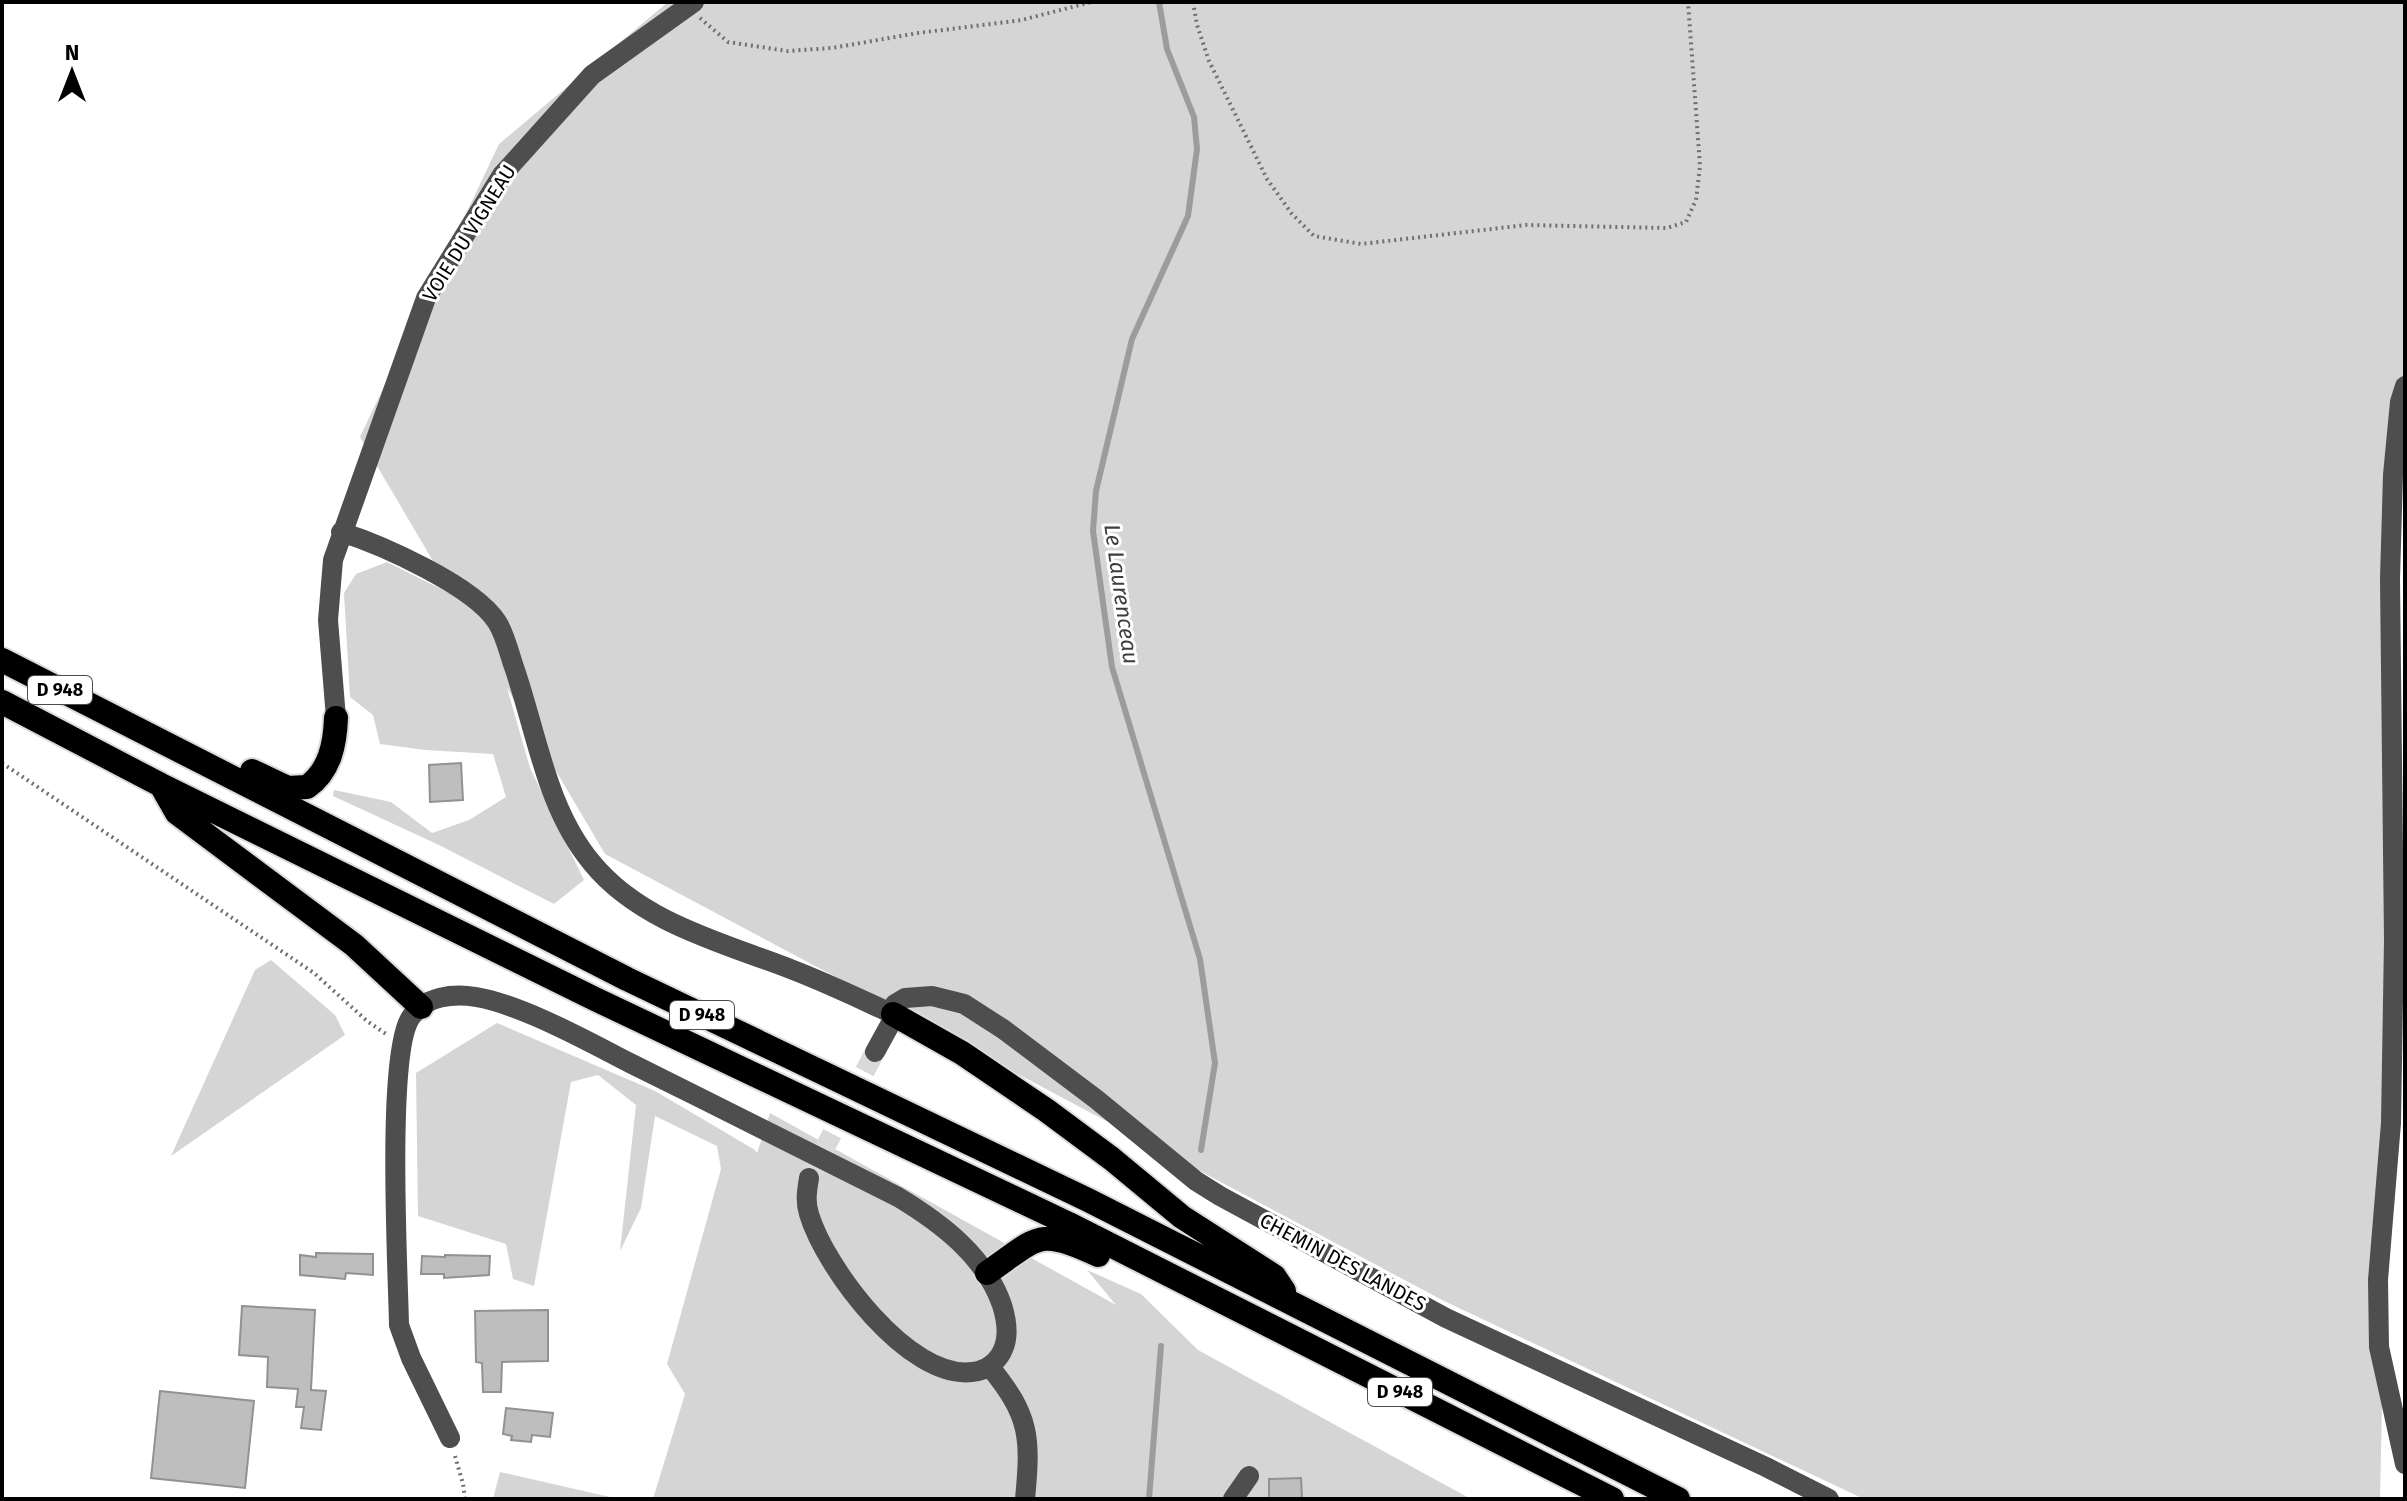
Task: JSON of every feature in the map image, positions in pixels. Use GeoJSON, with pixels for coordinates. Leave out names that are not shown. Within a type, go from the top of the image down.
{"type":"FeatureCollection","features":[{"type":"Feature","properties":{"kind":"highway","name":"D 948"},"geometry":{"type":"LineString","coordinates":[[2,660],[612,972],[1088,1200],[1678,1499]]}},
{"type":"Feature","properties":{"kind":"highway","name":"D 948"},"geometry":{"type":"LineString","coordinates":[[2,702],[161,785],[595,999],[1027,1203],[1612,1499]]}},
{"type":"Feature","properties":{"kind":"highway"},"geometry":{"type":"LineString","coordinates":[[118,720],[155,722],[273,782],[297,789],[314,782],[328,761],[336,718]]}},
{"type":"Feature","properties":{"kind":"highway"},"geometry":{"type":"LineString","coordinates":[[161,785],[177,813],[354,945],[421,1007]]}},
{"type":"Feature","properties":{"kind":"highway"},"geometry":{"type":"LineString","coordinates":[[893,1014],[962,1053],[1046,1110],[1182,1217],[1274,1276],[1290,1302]]}},
{"type":"Feature","properties":{"kind":"highway"},"geometry":{"type":"LineString","coordinates":[[987,1273],[1037,1239],[1048,1237],[1071,1243],[1152,1281],[1189,1284]]}},
{"type":"Feature","properties":{"kind":"street","name":"VOIE DU VIGNEAU"},"geometry":{"type":"LineString","coordinates":[[336,718],[328,620],[333,560],[426,298],[502,175],[592,75],[692,4]]}},
{"type":"Feature","properties":{"kind":"street"},"geometry":{"type":"LineString","coordinates":[[2405,386],[2400,402],[2393,475],[2390,579],[2394,940],[2391,1092],[2378,1280],[2379,1347],[2405,1464]]}},
{"type":"Feature","properties":{"kind":"street"},"geometry":{"type":"LineString","coordinates":[[341,532],[443,577],[474,598],[497,622],[520,685],[550,788],[568,829],[593,865],[636,904],[686,930],[797,971],[893,1014],[875,1052]]}},
{"type":"Feature","properties":{"kind":"street"},"geometry":{"type":"LineString","coordinates":[[450,1438],[411,1358],[399,1325],[398,1070],[405,1027],[421,1007],[442,996],[478,997],[496,1002],[562,1029],[927,1214],[955,1237],[987,1273],[997,1292],[1007,1329],[1006,1344],[990,1367],[973,1373],[939,1366],[921,1357],[881,1325],[858,1301],[814,1228],[807,1203],[809,1178]]}},
{"type":"Feature","properties":{"kind":"street","name":"CHEMIN DES LANDES"},"geometry":{"type":"LineString","coordinates":[[893,1014],[895,1004],[905,998],[932,996],[964,1004],[1015,1038],[1196,1181],[1220,1196],[1446,1318],[1829,1499]]}},
{"type":"Feature","properties":{"kind":"street"},"geometry":{"type":"LineString","coordinates":[[990,1367],[1013,1396],[1022,1414],[1027,1434],[1025,1499]]}},
{"type":"Feature","properties":{"kind":"street"},"geometry":{"type":"LineString","coordinates":[[1233,1499],[1249,1476]]}},
{"type":"Feature","properties":{"kind":"path"},"geometry":{"type":"LineString","coordinates":[[692,4],[711,29],[728,42],[787,51],[832,48],[1022,20],[1091,2]]}},
{"type":"Feature","properties":{"kind":"path"},"geometry":{"type":"LineString","coordinates":[[1193,2],[1209,61],[1267,179],[1292,214],[1314,236],[1361,244],[1526,225],[1667,228],[1686,222],[1696,200],[1700,166],[1688,2]]}},
{"type":"Feature","properties":{"kind":"path"},"geometry":{"type":"LineString","coordinates":[[2,763],[314,973],[367,1021],[403,1042]]}},
{"type":"Feature","properties":{"kind":"path"},"geometry":{"type":"LineString","coordinates":[[450,1438],[465,1499]]}},
{"type":"Feature","properties":{"kind":"shaded area"},"geometry":{"type":"Polygon","coordinates":[[[668,2],[2405,2],[2405,324],[2380,1499],[1864,1499],[1444,1301],[605,854],[507,688],[530,768],[584,880],[554,904],[439,845],[333,796],[334,790],[391,802],[432,833],[469,820],[506,797],[493,754],[380,744],[373,715],[350,697],[344,593],[356,574],[387,562],[453,595],[360,437],[499,144],[668,2]]]}},
{"type":"Feature","properties":{"kind":"shaded area"},"geometry":{"type":"Polygon","coordinates":[[[271,960],[335,1015],[345,1035],[171,1156],[255,970],[271,960]]]}},
{"type":"Feature","properties":{"kind":"shaded area"},"geometry":{"type":"Polygon","coordinates":[[[497,1023],[655,1091],[757,1153],[770,1113],[1116,1305],[1087,1270],[1141,1294],[1198,1350],[1471,1499],[653,1499],[685,1394],[667,1364],[721,1169],[717,1146],[655,1116],[641,1208],[620,1251],[636,1105],[598,1075],[571,1082],[534,1286],[513,1279],[506,1244],[418,1216],[416,1073],[497,1023]]]}},
{"type":"Feature","properties":{"kind":"shaded area"},"geometry":{"type":"Polygon","coordinates":[[[500,1472],[619,1499],[493,1499],[500,1472]]]}},
{"type":"Feature","properties":{"kind":"building"},"geometry":{"type":"Polygon","coordinates":[[[461,763],[463,800],[430,802],[429,765],[461,763]]]}},
{"type":"Feature","properties":{"kind":"building"},"geometry":{"type":"Polygon","coordinates":[[[316,1253],[373,1254],[373,1275],[346,1273],[345,1279],[300,1275],[300,1255],[316,1257],[316,1253]]]}},
{"type":"Feature","properties":{"kind":"building"},"geometry":{"type":"Polygon","coordinates":[[[422,1256],[490,1256],[489,1275],[444,1278],[444,1274],[421,1274],[422,1256]]]}},
{"type":"Feature","properties":{"kind":"building"},"geometry":{"type":"Polygon","coordinates":[[[242,1306],[315,1310],[311,1390],[326,1391],[321,1430],[301,1428],[304,1407],[296,1407],[298,1389],[267,1387],[268,1357],[239,1355],[242,1306]]]}},
{"type":"Feature","properties":{"kind":"building"},"geometry":{"type":"Polygon","coordinates":[[[548,1310],[548,1361],[502,1362],[501,1392],[483,1392],[482,1363],[476,1362],[475,1311],[548,1310]]]}},
{"type":"Feature","properties":{"kind":"building"},"geometry":{"type":"Polygon","coordinates":[[[160,1391],[254,1401],[245,1488],[151,1478],[160,1391]]]}},
{"type":"Feature","properties":{"kind":"building"},"geometry":{"type":"Polygon","coordinates":[[[506,1408],[553,1413],[550,1437],[532,1435],[531,1442],[511,1440],[512,1436],[503,1434],[506,1408]]]}},
{"type":"Feature","properties":{"kind":"building"},"geometry":{"type":"Polygon","coordinates":[[[1301,1478],[1302,1499],[1269,1499],[1269,1479],[1301,1478]]]}},
{"type":"Feature","properties":{"kind":"waterway","name":"Le Laurenceau"},"geometry":{"type":"LineString","coordinates":[[1159,2],[1167,49],[1194,117],[1197,149],[1188,216],[1132,339],[1096,491],[1093,531],[1112,667],[1200,959],[1215,1063],[1201,1150]]}},
{"type":"Feature","properties":{"kind":"waterway","name":"Le Laurenceau"},"geometry":{"type":"LineString","coordinates":[[1149,1499],[1161,1346]]}},
{"type":"Feature","properties":{"kind":"tunnel"},"geometry":{"type":"LineString","coordinates":[[809,1178],[875,1052]]}}]}
